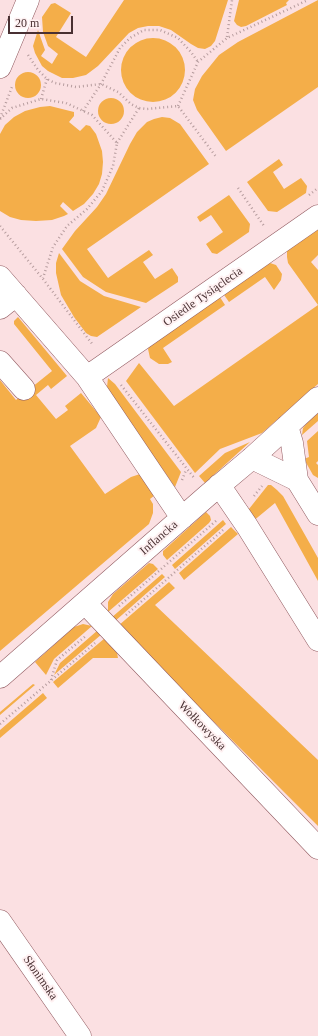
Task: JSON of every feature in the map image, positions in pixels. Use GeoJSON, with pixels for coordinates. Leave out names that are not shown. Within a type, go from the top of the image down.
{"type":"FeatureCollection","features":[{"type":"Feature","properties":{"kind":"street"},"geometry":{"type":"LineString","coordinates":[[0,67],[28,0]]}},
{"type":"Feature","properties":{"kind":"street","name":"Osiedle Tysiąclecia"},"geometry":{"type":"LineString","coordinates":[[87,377],[318,216]]}},
{"type":"Feature","properties":{"kind":"street"},"geometry":{"type":"LineString","coordinates":[[0,277],[8,302],[87,377],[182,518]]}},
{"type":"Feature","properties":{"kind":"street"},"geometry":{"type":"LineString","coordinates":[[0,362],[24,389]]}},
{"type":"Feature","properties":{"kind":"street","name":"Inflancka"},"geometry":{"type":"LineString","coordinates":[[0,677],[219,485],[252,458],[318,398]]}},
{"type":"Feature","properties":{"kind":"street"},"geometry":{"type":"LineString","coordinates":[[287,426],[294,454],[297,480],[318,514]]}},
{"type":"Feature","properties":{"kind":"street"},"geometry":{"type":"LineString","coordinates":[[252,458],[297,480]]}},
{"type":"Feature","properties":{"kind":"street"},"geometry":{"type":"LineString","coordinates":[[219,485],[231,516],[247,526],[318,640]]}},
{"type":"Feature","properties":{"kind":"street","name":"Wołkowyska"},"geometry":{"type":"LineString","coordinates":[[85,603],[318,848]]}},
{"type":"Feature","properties":{"kind":"street","name":"Słonimska"},"geometry":{"type":"LineString","coordinates":[[0,921],[80,1036]]}},
{"type":"Feature","properties":{"kind":"path"},"geometry":{"type":"LineString","coordinates":[[227,38],[232,0]]}},
{"type":"Feature","properties":{"kind":"path"},"geometry":{"type":"LineString","coordinates":[[178,106],[198,62],[227,38],[308,0]]}},
{"type":"Feature","properties":{"kind":"path"},"geometry":{"type":"LineString","coordinates":[[83,111],[102,84],[120,48],[130,38],[144,30],[160,30],[178,38],[198,62]]}},
{"type":"Feature","properties":{"kind":"path"},"geometry":{"type":"LineString","coordinates":[[26,52],[38,70],[47,79],[55,83],[76,87],[102,84],[118,92],[131,104],[139,108],[147,109],[178,106]]}},
{"type":"Feature","properties":{"kind":"path"},"geometry":{"type":"LineString","coordinates":[[41,99],[47,79]]}},
{"type":"Feature","properties":{"kind":"path"},"geometry":{"type":"LineString","coordinates":[[0,119],[12,108],[41,99],[66,103],[92,115],[117,142]]}},
{"type":"Feature","properties":{"kind":"path"},"geometry":{"type":"LineString","coordinates":[[178,106],[218,158]]}},
{"type":"Feature","properties":{"kind":"path"},"geometry":{"type":"LineString","coordinates":[[43,279],[53,247],[67,226],[87,209],[102,191],[113,166],[117,142],[139,108]]}},
{"type":"Feature","properties":{"kind":"path"},"geometry":{"type":"LineString","coordinates":[[238,188],[264,226]]}},
{"type":"Feature","properties":{"kind":"path"},"geometry":{"type":"LineString","coordinates":[[0,226],[43,279],[93,346],[105,365],[186,469]]}},
{"type":"Feature","properties":{"kind":"path"},"geometry":{"type":"LineString","coordinates":[[0,724],[51,680],[106,626],[231,516]]}},
{"type":"Feature","properties":{"kind":"path"},"geometry":{"type":"LineString","coordinates":[[51,680],[57,660],[106,626],[231,516]]}},
{"type":"Feature","properties":{"kind":"shaded area"},"geometry":{"type":"Polygon","coordinates":[[[124,0],[228,0],[215,41],[211,46],[205,49],[198,48],[171,30],[159,26],[148,26],[138,28],[129,33],[98,66],[86,75],[73,78],[62,78],[48,71],[42,66],[33,46],[38,30],[45,50],[41,56],[52,64],[58,54],[48,46],[43,32],[42,17],[51,4],[55,3],[71,13],[56,37],[86,57],[124,0]]]}},
{"type":"Feature","properties":{"kind":"shaded area"},"geometry":{"type":"Polygon","coordinates":[[[239,0],[289,0],[286,3],[287,5],[246,26],[241,27],[234,21],[239,0]]]}},
{"type":"Feature","properties":{"kind":"shaded area"},"geometry":{"type":"Polygon","coordinates":[[[318,0],[318,87],[226,151],[197,110],[193,100],[195,89],[202,76],[219,55],[238,42],[318,0]]]}},
{"type":"Feature","properties":{"kind":"shaded area"},"geometry":{"type":"Polygon","coordinates":[[[153,38],[165,41],[176,47],[182,58],[185,70],[182,82],[176,93],[165,99],[153,102],[141,99],[130,93],[124,82],[121,70],[124,58],[130,47],[141,41],[153,38]]]}},
{"type":"Feature","properties":{"kind":"shaded area"},"geometry":{"type":"Polygon","coordinates":[[[28,72],[37,76],[41,85],[37,94],[28,98],[19,94],[15,85],[19,76],[28,72]]]}},
{"type":"Feature","properties":{"kind":"shaded area"},"geometry":{"type":"Polygon","coordinates":[[[111,98],[120,102],[124,111],[120,120],[111,124],[102,120],[98,111],[102,102],[111,98]]]}},
{"type":"Feature","properties":{"kind":"shaded area"},"geometry":{"type":"Polygon","coordinates":[[[50,106],[74,112],[74,116],[69,122],[80,131],[86,125],[90,126],[96,134],[102,151],[103,162],[99,184],[84,204],[73,211],[63,202],[60,206],[68,214],[64,216],[52,220],[36,221],[21,220],[10,217],[0,211],[0,134],[5,125],[14,117],[25,111],[50,106]]]}},
{"type":"Feature","properties":{"kind":"shaded area"},"geometry":{"type":"Polygon","coordinates":[[[162,117],[170,118],[180,124],[209,164],[87,249],[108,278],[149,250],[153,255],[143,262],[155,279],[172,268],[178,277],[178,282],[146,303],[106,292],[83,277],[62,249],[106,194],[137,132],[147,122],[162,117]]]}},
{"type":"Feature","properties":{"kind":"shaded area"},"geometry":{"type":"Polygon","coordinates":[[[279,159],[283,165],[273,172],[284,189],[301,178],[307,186],[306,193],[277,212],[268,211],[247,182],[279,159]]]}},
{"type":"Feature","properties":{"kind":"shaded area"},"geometry":{"type":"Polygon","coordinates":[[[229,195],[250,224],[249,232],[217,254],[212,253],[206,244],[223,232],[211,215],[200,222],[197,217],[229,195]]]}},
{"type":"Feature","properties":{"kind":"shaded area"},"geometry":{"type":"Polygon","coordinates":[[[318,225],[318,255],[311,262],[318,270],[318,305],[288,263],[287,250],[318,225]]]}},
{"type":"Feature","properties":{"kind":"shaded area"},"geometry":{"type":"Polygon","coordinates":[[[59,253],[80,281],[104,296],[141,307],[97,337],[86,333],[74,317],[61,295],[56,273],[56,263],[59,253]]]}},
{"type":"Feature","properties":{"kind":"shaded area"},"geometry":{"type":"Polygon","coordinates":[[[267,262],[276,265],[282,274],[281,280],[274,290],[265,277],[229,302],[222,292],[267,262]]]}},
{"type":"Feature","properties":{"kind":"shaded area"},"geometry":{"type":"Polygon","coordinates":[[[218,294],[225,305],[163,348],[172,362],[168,364],[159,364],[150,358],[148,349],[150,345],[218,294]]]}},
{"type":"Feature","properties":{"kind":"shaded area"},"geometry":{"type":"Polygon","coordinates":[[[318,305],[318,384],[262,433],[220,449],[195,473],[126,381],[139,363],[174,406],[318,305]]]}},
{"type":"Feature","properties":{"kind":"shaded area"},"geometry":{"type":"Polygon","coordinates":[[[18,317],[67,376],[51,389],[48,385],[36,395],[56,419],[68,410],[65,406],[81,393],[101,417],[96,428],[70,446],[105,494],[131,477],[140,474],[155,495],[150,499],[153,504],[153,513],[149,524],[0,651],[0,380],[16,400],[52,371],[14,324],[14,321],[18,317]]]}},
{"type":"Feature","properties":{"kind":"shaded area"},"geometry":{"type":"Polygon","coordinates":[[[108,378],[115,384],[181,472],[175,487],[109,394],[107,387],[108,378]]]}},
{"type":"Feature","properties":{"kind":"shaded area"},"geometry":{"type":"Polygon","coordinates":[[[318,413],[318,421],[302,435],[303,428],[318,413]]]}},
{"type":"Feature","properties":{"kind":"shaded area"},"geometry":{"type":"Polygon","coordinates":[[[318,431],[318,461],[316,463],[318,465],[318,478],[313,475],[304,459],[309,457],[307,441],[318,431]]]}},
{"type":"Feature","properties":{"kind":"shaded area"},"geometry":{"type":"Polygon","coordinates":[[[250,442],[205,483],[199,476],[225,453],[250,442]]]}},
{"type":"Feature","properties":{"kind":"shaded area"},"geometry":{"type":"Polygon","coordinates":[[[268,485],[271,485],[283,496],[318,558],[318,581],[275,503],[252,522],[245,514],[268,485]]]}},
{"type":"Feature","properties":{"kind":"shaded area"},"geometry":{"type":"Polygon","coordinates":[[[206,512],[210,516],[211,520],[209,523],[167,560],[163,555],[163,551],[206,512]]]}},
{"type":"Feature","properties":{"kind":"shaded area"},"geometry":{"type":"Polygon","coordinates":[[[223,520],[226,524],[175,569],[172,565],[223,520]]]}},
{"type":"Feature","properties":{"kind":"shaded area"},"geometry":{"type":"Polygon","coordinates":[[[231,527],[238,534],[184,580],[179,573],[231,527]]]}},
{"type":"Feature","properties":{"kind":"shaded area"},"geometry":{"type":"Polygon","coordinates":[[[149,563],[153,564],[158,569],[108,612],[108,602],[113,594],[149,563]]]}},
{"type":"Feature","properties":{"kind":"shaded area"},"geometry":{"type":"Polygon","coordinates":[[[162,574],[165,577],[114,622],[111,618],[162,574]]]}},
{"type":"Feature","properties":{"kind":"shaded area"},"geometry":{"type":"Polygon","coordinates":[[[169,582],[175,588],[155,605],[318,760],[318,826],[118,626],[169,582]]]}},
{"type":"Feature","properties":{"kind":"shaded area"},"geometry":{"type":"Polygon","coordinates":[[[83,624],[92,626],[54,659],[46,675],[35,662],[74,627],[83,624]]]}},
{"type":"Feature","properties":{"kind":"shaded area"},"geometry":{"type":"Polygon","coordinates":[[[98,630],[102,634],[54,675],[60,663],[98,630]]]}},
{"type":"Feature","properties":{"kind":"shaded area"},"geometry":{"type":"Polygon","coordinates":[[[105,638],[117,653],[118,658],[93,658],[58,688],[53,682],[105,638]]]}},
{"type":"Feature","properties":{"kind":"shaded area"},"geometry":{"type":"Polygon","coordinates":[[[33,684],[35,685],[0,715],[0,712],[33,684]]]}},
{"type":"Feature","properties":{"kind":"shaded area"},"geometry":{"type":"Polygon","coordinates":[[[43,693],[47,698],[0,738],[0,730],[43,693]]]}}]}
